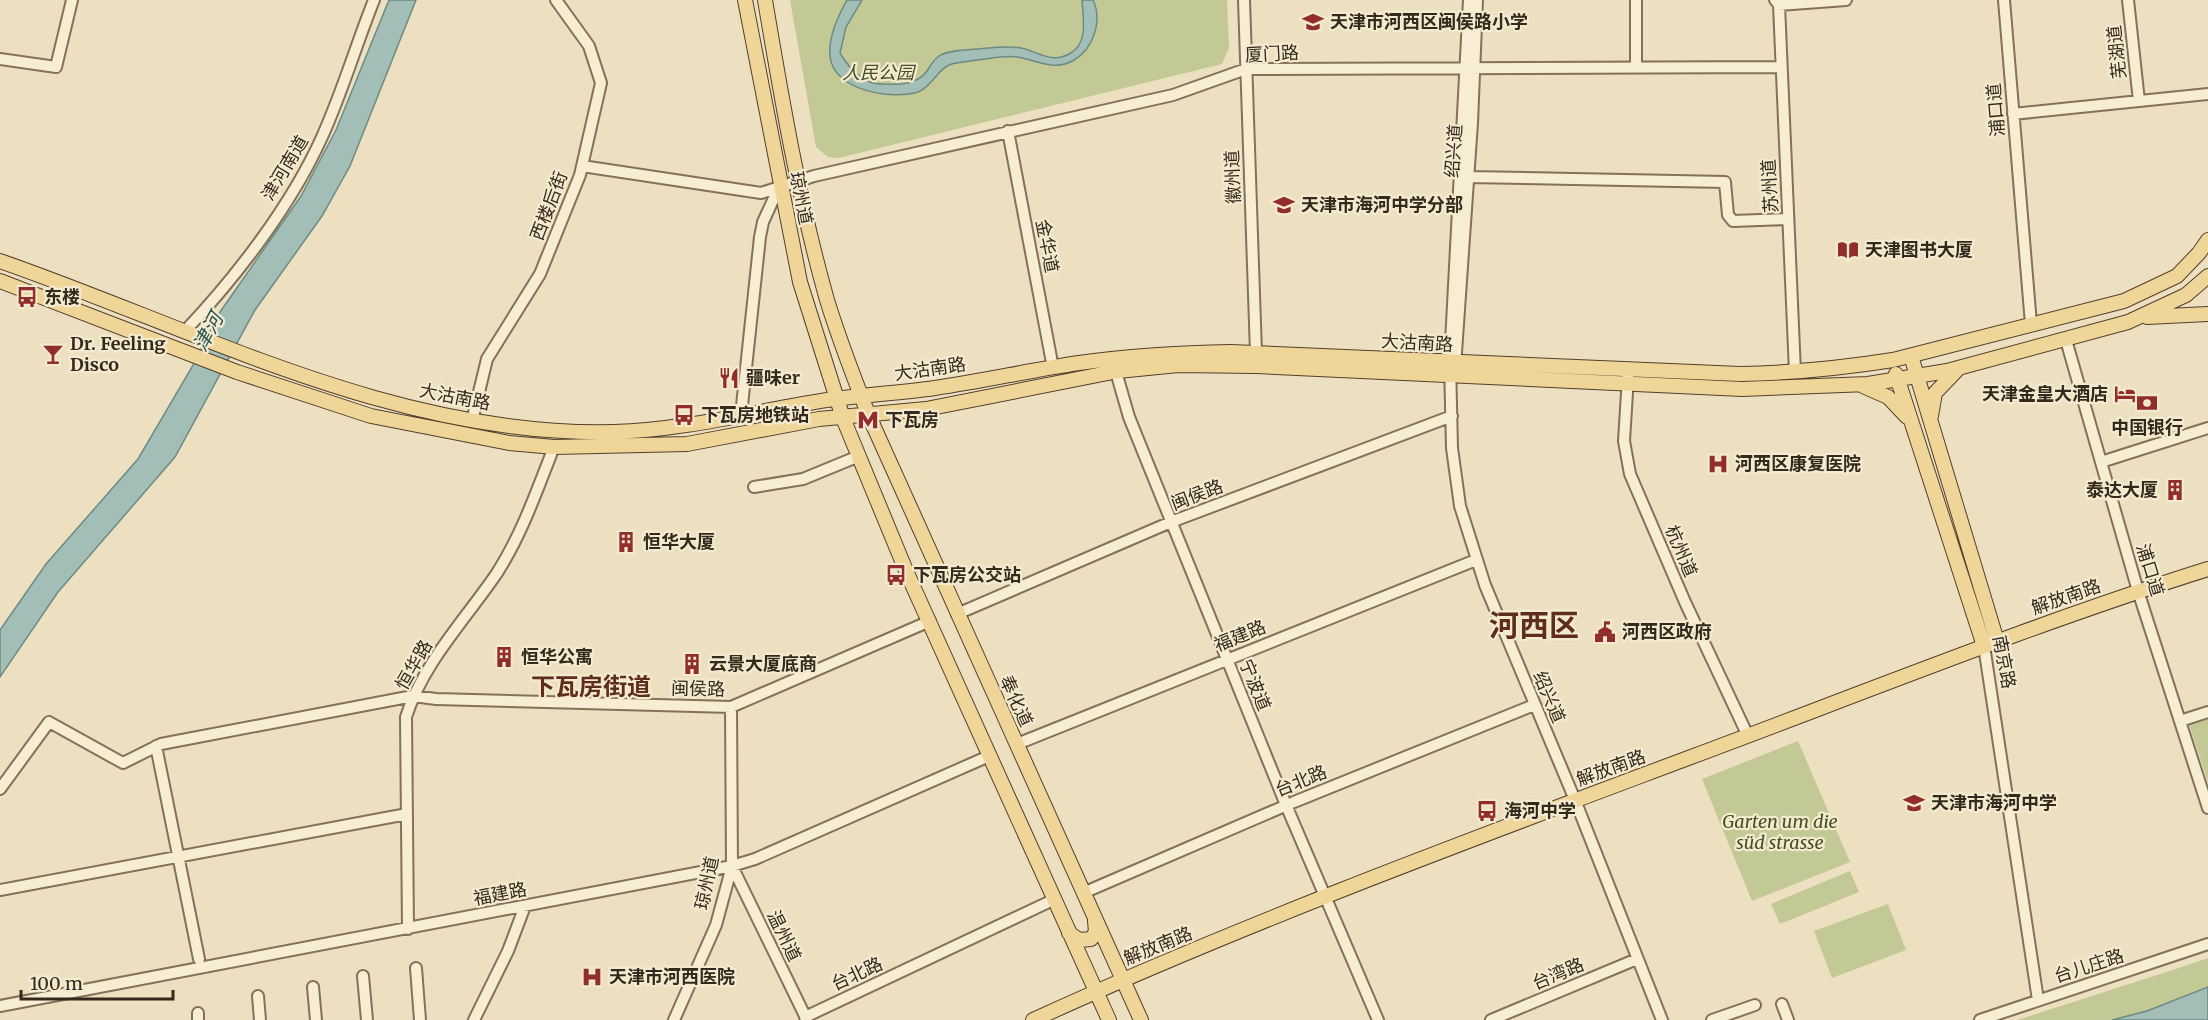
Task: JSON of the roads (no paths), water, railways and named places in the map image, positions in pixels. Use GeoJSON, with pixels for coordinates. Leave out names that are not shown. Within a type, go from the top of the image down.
{"type":"FeatureCollection","features":[{"type":"Feature","properties":{"kind":"main road","name":"琼州道"},"geometry":{"type":"LineString","coordinates":[[745,0],[800,282],[837,399]]}},
{"type":"Feature","properties":{"kind":"main road","name":"琼州道"},"geometry":{"type":"LineString","coordinates":[[765,0],[798,180],[828,302],[861,395]]}},
{"type":"Feature","properties":{"kind":"main road"},"geometry":{"type":"LineString","coordinates":[[1893,360],[2124,301],[2150,291],[2177,276],[2199,254],[2208,240]]}},
{"type":"Feature","properties":{"kind":"main road","name":"大沽南路"},"geometry":{"type":"LineString","coordinates":[[0,261],[284,371],[369,397],[471,421],[558,430],[614,432],[741,416],[861,395],[934,388],[1053,368],[1114,365],[1453,367]]}},
{"type":"Feature","properties":{"kind":"main road"},"geometry":{"type":"LineString","coordinates":[[1858,365],[1907,379],[2066,340],[2142,317],[2186,295],[2208,276]]}},
{"type":"Feature","properties":{"kind":"main road","name":"大沽南路"},"geometry":{"type":"LineString","coordinates":[[0,281],[237,372],[371,416],[498,441],[554,447],[687,444],[843,418],[926,409],[1179,352],[1256,353],[1453,367],[1628,376],[1771,389],[1856,385],[1907,379]]}},
{"type":"Feature","properties":{"kind":"main road"},"geometry":{"type":"LineString","coordinates":[[2142,317],[2208,314]]}},
{"type":"Feature","properties":{"kind":"main road"},"geometry":{"type":"LineString","coordinates":[[1907,379],[1960,342]]}},
{"type":"Feature","properties":{"kind":"main road","name":"南京路"},"geometry":{"type":"LineString","coordinates":[[1907,379],[1911,356]]}},
{"type":"Feature","properties":{"kind":"main road","name":"大沽南路"},"geometry":{"type":"LineString","coordinates":[[1628,376],[1795,372],[1893,360]]}},
{"type":"Feature","properties":{"kind":"main road","name":"南京路"},"geometry":{"type":"LineString","coordinates":[[1893,360],[1907,379],[1930,424],[1990,643]]}},
{"type":"Feature","properties":{"kind":"main road"},"geometry":{"type":"LineString","coordinates":[[1930,424],[1935,393],[1944,380],[1966,365]]}},
{"type":"Feature","properties":{"kind":"main road"},"geometry":{"type":"LineString","coordinates":[[1907,379],[1913,426]]}},
{"type":"Feature","properties":{"kind":"main road"},"geometry":{"type":"LineString","coordinates":[[1856,385],[1888,397],[1901,408],[1913,426]]}},
{"type":"Feature","properties":{"kind":"main road","name":"奉化道"},"geometry":{"type":"LineString","coordinates":[[861,395],[957,614],[1141,1020]]}},
{"type":"Feature","properties":{"kind":"main road"},"geometry":{"type":"LineString","coordinates":[[837,399],[859,456],[989,756],[1108,1018]]}},
{"type":"Feature","properties":{"kind":"main road","name":"南京路"},"geometry":{"type":"LineString","coordinates":[[1913,426],[1990,643]]}},
{"type":"Feature","properties":{"kind":"main road","name":"解放南路"},"geometry":{"type":"LineString","coordinates":[[1033,1020],[1123,980],[1575,800],[1990,643],[2208,569]]}},
{"type":"Feature","properties":{"kind":"main road"},"geometry":{"type":"LineString","coordinates":[[1069,933],[1079,940],[1091,939],[1096,932],[1095,919]]}},
{"type":"Feature","properties":{"kind":"street"},"geometry":{"type":"LineString","coordinates":[[0,58],[56,67],[72,0]]}},
{"type":"Feature","properties":{"kind":"street","name":"津河南道"},"geometry":{"type":"LineString","coordinates":[[185,332],[209,306],[299,181],[322,138],[374,0]]}},
{"type":"Feature","properties":{"kind":"street","name":"西楼后街"},"geometry":{"type":"LineString","coordinates":[[471,421],[487,359],[540,274],[582,166],[601,83],[589,46],[556,0]]}},
{"type":"Feature","properties":{"kind":"street","name":"徽州道"},"geometry":{"type":"LineString","coordinates":[[1244,0],[1256,353]]}},
{"type":"Feature","properties":{"kind":"street","name":"绍兴道"},"geometry":{"type":"LineString","coordinates":[[1453,367],[1469,177],[1469,0]]}},
{"type":"Feature","properties":{"kind":"street","name":"绍兴道"},"geometry":{"type":"LineString","coordinates":[[1477,0],[1470,67],[1453,367],[1452,448],[1460,506],[1476,560],[1575,800],[1662,1020]]}},
{"type":"Feature","properties":{"kind":"street"},"geometry":{"type":"LineString","coordinates":[[1636,0],[1636,67]]}},
{"type":"Feature","properties":{"kind":"street"},"geometry":{"type":"LineString","coordinates":[[1777,3],[1846,0]]}},
{"type":"Feature","properties":{"kind":"street","name":"浦口道"},"geometry":{"type":"LineString","coordinates":[[2004,0],[2031,324]]}},
{"type":"Feature","properties":{"kind":"street","name":"芜湖道"},"geometry":{"type":"LineString","coordinates":[[2128,0],[2139,101]]}},
{"type":"Feature","properties":{"kind":"street","name":"苏州道"},"geometry":{"type":"LineString","coordinates":[[1777,3],[1795,372]]}},
{"type":"Feature","properties":{"kind":"street","name":"厦门路"},"geometry":{"type":"LineString","coordinates":[[582,166],[629,175],[761,193],[798,180],[1008,131],[1173,96],[1246,69],[1781,67]]}},
{"type":"Feature","properties":{"kind":"street"},"geometry":{"type":"LineString","coordinates":[[2013,114],[2208,94]]}},
{"type":"Feature","properties":{"kind":"street","name":"金华道"},"geometry":{"type":"LineString","coordinates":[[1008,131],[1053,368]]}},
{"type":"Feature","properties":{"kind":"street"},"geometry":{"type":"LineString","coordinates":[[1469,177],[1725,182],[1728,215],[1733,221],[1788,219]]}},
{"type":"Feature","properties":{"kind":"street"},"geometry":{"type":"LineString","coordinates":[[741,416],[760,237],[763,222],[780,185]]}},
{"type":"Feature","properties":{"kind":"street","name":"浦口道"},"geometry":{"type":"LineString","coordinates":[[2066,340],[2138,591],[2208,808]]}},
{"type":"Feature","properties":{"kind":"street","name":"宁波道"},"geometry":{"type":"LineString","coordinates":[[1114,365],[1128,417],[1286,806],[1377,1020]]}},
{"type":"Feature","properties":{"kind":"street","name":"杭州道"},"geometry":{"type":"LineString","coordinates":[[1628,376],[1624,451],[1633,482],[1685,602],[1748,736]]}},
{"type":"Feature","properties":{"kind":"street","name":"闽侯路"},"geometry":{"type":"LineString","coordinates":[[957,614],[1171,522],[1452,416]]}},
{"type":"Feature","properties":{"kind":"street"},"geometry":{"type":"LineString","coordinates":[[2101,462],[2208,428]]}},
{"type":"Feature","properties":{"kind":"street","name":"恒华路"},"geometry":{"type":"LineString","coordinates":[[408,929],[406,717],[413,696],[433,662],[497,572],[523,526],[554,447]]}},
{"type":"Feature","properties":{"kind":"street"},"geometry":{"type":"LineString","coordinates":[[754,487],[803,479],[859,456]]}},
{"type":"Feature","properties":{"kind":"street","name":"福建路"},"geometry":{"type":"LineString","coordinates":[[1017,744],[1476,560]]}},
{"type":"Feature","properties":{"kind":"street","name":"闽侯路"},"geometry":{"type":"LineString","coordinates":[[0,789],[49,722],[123,763],[156,746],[413,696],[436,699],[731,707],[930,621]]}},
{"type":"Feature","properties":{"kind":"street","name":"南京路"},"geometry":{"type":"LineString","coordinates":[[1990,643],[2038,1000]]}},
{"type":"Feature","properties":{"kind":"street","name":"台北路"},"geometry":{"type":"LineString","coordinates":[[1083,893],[1286,806],[1534,705]]}},
{"type":"Feature","properties":{"kind":"street","name":"琼州道"},"geometry":{"type":"LineString","coordinates":[[674,1020],[716,925],[732,866],[731,707]]}},
{"type":"Feature","properties":{"kind":"street"},"geometry":{"type":"LineString","coordinates":[[2180,721],[2208,712]]}},
{"type":"Feature","properties":{"kind":"street"},"geometry":{"type":"LineString","coordinates":[[156,746],[199,959]]}},
{"type":"Feature","properties":{"kind":"street","name":"福建路"},"geometry":{"type":"LineString","coordinates":[[0,1006],[732,866],[755,859],[989,756]]}},
{"type":"Feature","properties":{"kind":"street"},"geometry":{"type":"LineString","coordinates":[[0,890],[407,814]]}},
{"type":"Feature","properties":{"kind":"street","name":"温州道"},"geometry":{"type":"LineString","coordinates":[[732,866],[806,1018]]}},
{"type":"Feature","properties":{"kind":"street","name":"台北路"},"geometry":{"type":"LineString","coordinates":[[806,1018],[1053,900]]}},
{"type":"Feature","properties":{"kind":"street"},"geometry":{"type":"LineString","coordinates":[[474,1020],[508,951],[525,906]]}},
{"type":"Feature","properties":{"kind":"street","name":"台儿庄路"},"geometry":{"type":"LineString","coordinates":[[1980,1020],[2208,944]]}},
{"type":"Feature","properties":{"kind":"street","name":"台湾路"},"geometry":{"type":"LineString","coordinates":[[1491,1020],[1638,959]]}},
{"type":"Feature","properties":{"kind":"street"},"geometry":{"type":"LineString","coordinates":[[416,968],[420,1020]]}},
{"type":"Feature","properties":{"kind":"street"},"geometry":{"type":"LineString","coordinates":[[363,975],[367,1020]]}},
{"type":"Feature","properties":{"kind":"street"},"geometry":{"type":"LineString","coordinates":[[313,987],[316,1020]]}},
{"type":"Feature","properties":{"kind":"street"},"geometry":{"type":"LineString","coordinates":[[258,996],[260,1020]]}},
{"type":"Feature","properties":{"kind":"street"},"geometry":{"type":"LineString","coordinates":[[1132,998],[1149,1020]]}},
{"type":"Feature","properties":{"kind":"street"},"geometry":{"type":"LineString","coordinates":[[1782,1004],[1788,1020]]}},
{"type":"Feature","properties":{"kind":"street"},"geometry":{"type":"LineString","coordinates":[[1712,1020],[1755,1005]]}},
{"type":"Feature","properties":{"kind":"water"},"geometry":{"type":"Polygon","coordinates":[[[389,0],[416,0],[350,166],[322,216],[255,310],[175,457],[58,592],[0,677],[0,630],[46,564],[138,459],[192,367],[220,312],[301,196],[336,130],[389,0]]]}},
{"type":"Feature","properties":{"kind":"water"},"geometry":{"type":"Polygon","coordinates":[[[847,0],[862,0],[846,27],[840,53],[857,74],[869,81],[882,84],[913,82],[923,76],[939,56],[956,51],[1009,47],[1021,48],[1050,57],[1062,57],[1075,50],[1080,44],[1084,23],[1082,0],[1093,0],[1097,17],[1091,42],[1081,55],[1067,63],[1053,65],[1024,58],[996,57],[959,63],[945,67],[923,90],[894,95],[865,90],[852,85],[841,78],[834,68],[830,56],[832,34],[847,0]]]}},
{"type":"Feature","properties":{"kind":"water"},"geometry":{"type":"Polygon","coordinates":[[[2208,987],[2208,1020],[2112,1020],[2147,1011],[2208,987]]]}},
{"type":"Feature","properties":{"kind":"place","name":"天津市河西区闽侯路小学"},"geometry":{"type":"Point","coordinates":[1313,22]}},
{"type":"Feature","properties":{"kind":"place","name":"天津市海河中学分部"},"geometry":{"type":"Point","coordinates":[1284,205]}},
{"type":"Feature","properties":{"kind":"place","name":"天津图书大厦"},"geometry":{"type":"Point","coordinates":[1848,250]}},
{"type":"Feature","properties":{"kind":"place","name":"东楼"},"geometry":{"type":"Point","coordinates":[27,297]}},
{"type":"Feature","properties":{"kind":"place","name":"Dr. Feeling Disco"},"geometry":{"type":"Point","coordinates":[53,354]}},
{"type":"Feature","properties":{"kind":"place","name":"疆味er"},"geometry":{"type":"Point","coordinates":[729,378]}},
{"type":"Feature","properties":{"kind":"place","name":"天津金皇大酒店"},"geometry":{"type":"Point","coordinates":[2125,394]}},
{"type":"Feature","properties":{"kind":"place","name":"中国银行"},"geometry":{"type":"Point","coordinates":[2147,403]}},
{"type":"Feature","properties":{"kind":"place","name":"下瓦房地铁站"},"geometry":{"type":"Point","coordinates":[684,415]}},
{"type":"Feature","properties":{"kind":"place","name":"下瓦房"},"geometry":{"type":"Point","coordinates":[868,420]}},
{"type":"Feature","properties":{"kind":"place","name":"河西区康复医院"},"geometry":{"type":"Point","coordinates":[1718,464]}},
{"type":"Feature","properties":{"kind":"place","name":"泰达大厦"},"geometry":{"type":"Point","coordinates":[2175,490]}},
{"type":"Feature","properties":{"kind":"place","name":"恒华大厦"},"geometry":{"type":"Point","coordinates":[626,542]}},
{"type":"Feature","properties":{"kind":"place","name":"下瓦房公交站"},"geometry":{"type":"Point","coordinates":[896,575]}},
{"type":"Feature","properties":{"kind":"place","name":"河西区政府"},"geometry":{"type":"Point","coordinates":[1605,632]}},
{"type":"Feature","properties":{"kind":"place","name":"恒华公寓"},"geometry":{"type":"Point","coordinates":[504,657]}},
{"type":"Feature","properties":{"kind":"place","name":"云景大厦底商"},"geometry":{"type":"Point","coordinates":[692,664]}},
{"type":"Feature","properties":{"kind":"place","name":"天津市海河中学"},"geometry":{"type":"Point","coordinates":[1914,803]}},
{"type":"Feature","properties":{"kind":"place","name":"海河中学"},"geometry":{"type":"Point","coordinates":[1487,811]}},
{"type":"Feature","properties":{"kind":"place","name":"天津市河西医院"},"geometry":{"type":"Point","coordinates":[592,977]}},
{"type":"Feature","properties":{"kind":"district","name":"河西区"},"geometry":{"type":"Point","coordinates":[1534,626]}},
{"type":"Feature","properties":{"kind":"district","name":"下瓦房街道"},"geometry":{"type":"Point","coordinates":[591,687]}},
{"type":"Feature","properties":{"kind":"park label","name":"人民公园"},"geometry":{"type":"Point","coordinates":[878,73]}},
{"type":"Feature","properties":{"kind":"park label","name":"Garten um die süd strasse"},"geometry":{"type":"Point","coordinates":[1780,832]}},
{"type":"Feature","properties":{"kind":"water label","name":"津河"},"geometry":{"type":"Point","coordinates":[208,332]}}]}
